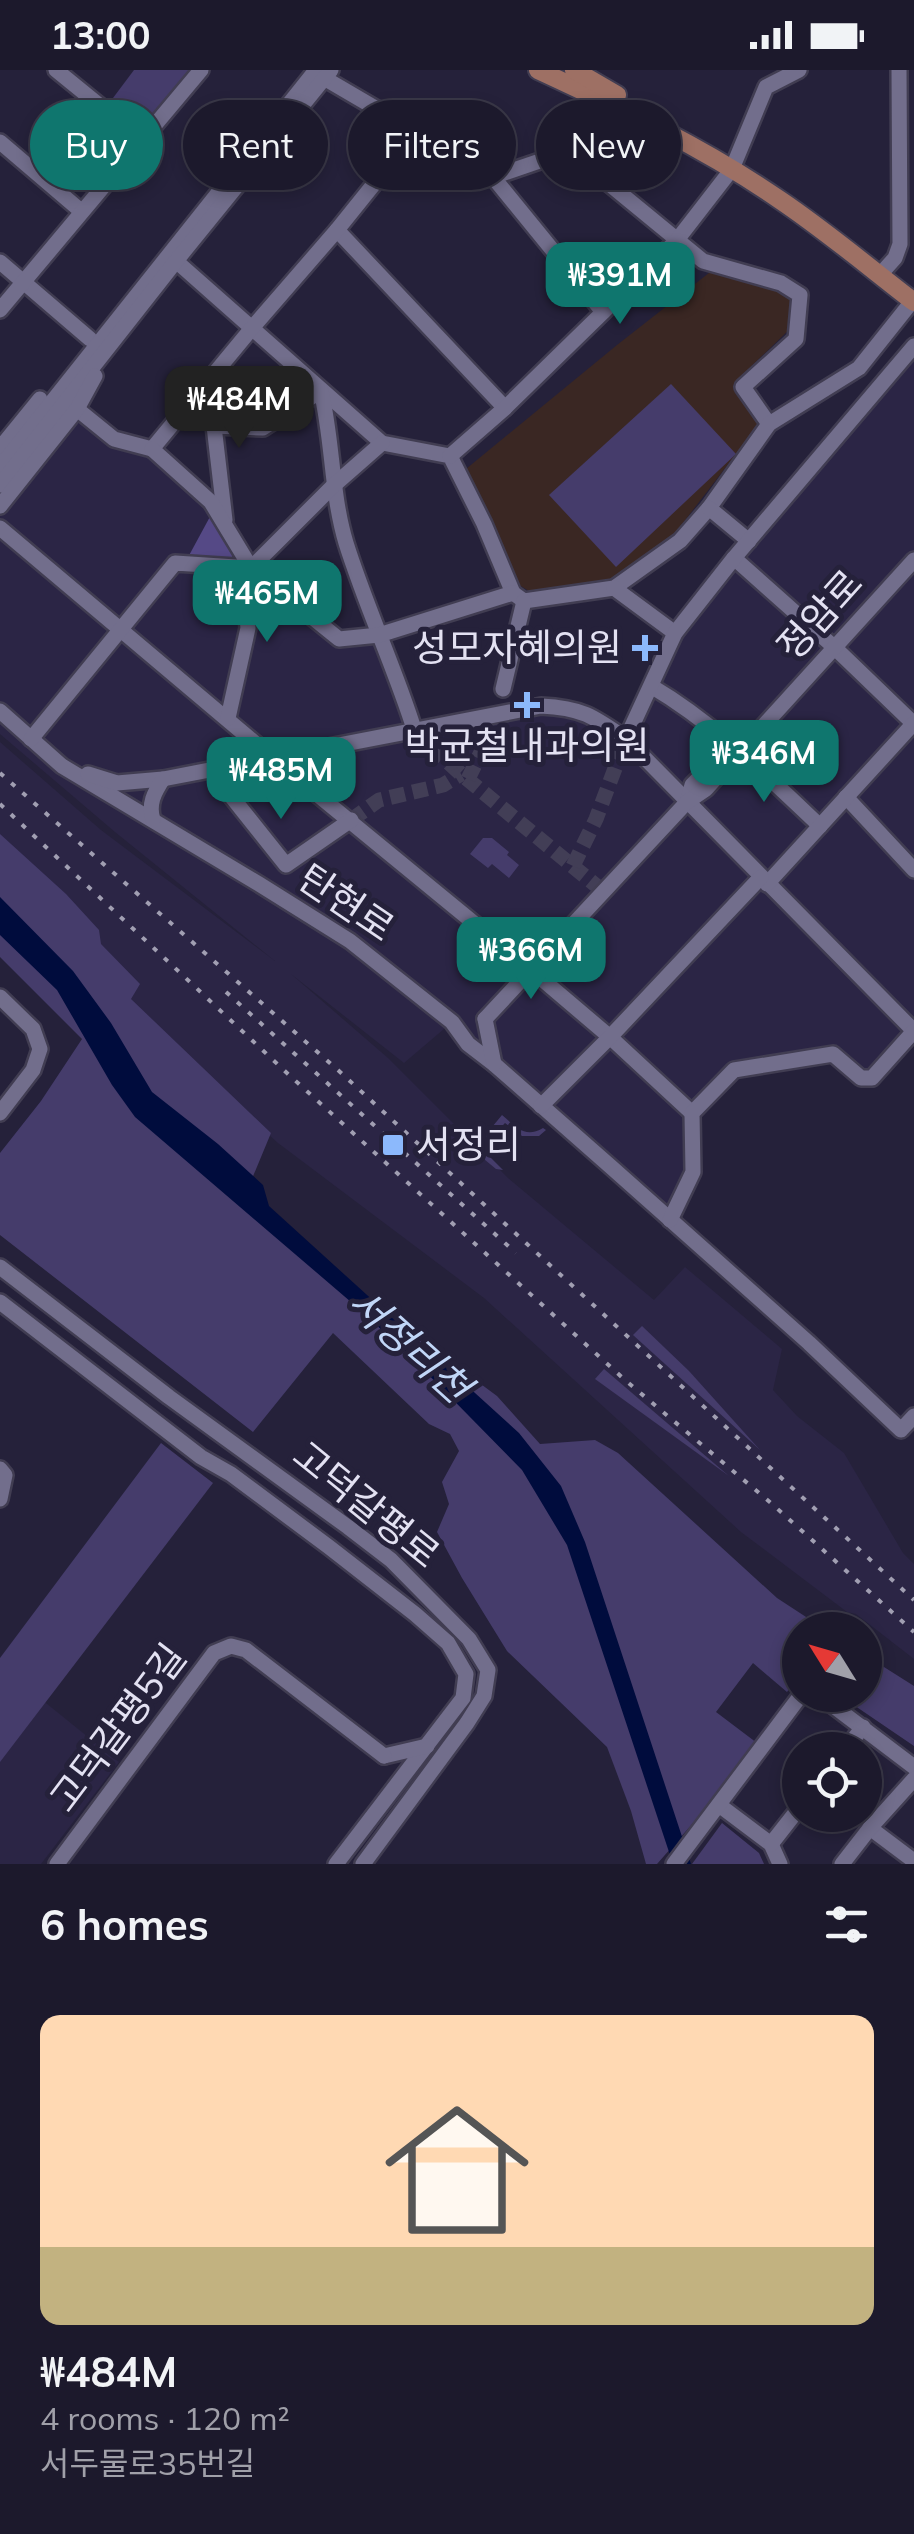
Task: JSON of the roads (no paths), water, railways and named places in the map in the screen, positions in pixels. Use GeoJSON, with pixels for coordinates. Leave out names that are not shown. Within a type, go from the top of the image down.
{"type":"FeatureCollection","features":[{"type":"Feature","properties":{"kind":"main road"},"geometry":{"type":"LineString","coordinates":[[538,70],[598,92],[786,191],[886,268],[914,298]]}},
{"type":"Feature","properties":{"kind":"main road"},"geometry":{"type":"LineString","coordinates":[[574,70],[598,92]]}},
{"type":"Feature","properties":{"kind":"main road"},"geometry":{"type":"LineString","coordinates":[[733,165],[914,298]]}},
{"type":"Feature","properties":{"kind":"street"},"geometry":{"type":"LineString","coordinates":[[56,70],[93,100]]}},
{"type":"Feature","properties":{"kind":"street"},"geometry":{"type":"LineString","coordinates":[[163,115],[201,70]]}},
{"type":"Feature","properties":{"kind":"street"},"geometry":{"type":"LineString","coordinates":[[450,456],[678,240],[733,165],[766,87],[799,70]]}},
{"type":"Feature","properties":{"kind":"street"},"geometry":{"type":"LineString","coordinates":[[318,72],[363,100]]}},
{"type":"Feature","properties":{"kind":"street"},"geometry":{"type":"LineString","coordinates":[[0,467],[176,261],[318,72]]}},
{"type":"Feature","properties":{"kind":"street"},"geometry":{"type":"LineString","coordinates":[[0,485],[113,332],[318,72]]}},
{"type":"Feature","properties":{"kind":"street"},"geometry":{"type":"LineString","coordinates":[[886,268],[900,244],[904,75]]}},
{"type":"Feature","properties":{"kind":"street"},"geometry":{"type":"LineString","coordinates":[[594,100],[598,92]]}},
{"type":"Feature","properties":{"kind":"street"},"geometry":{"type":"LineString","coordinates":[[0,142],[81,212]]}},
{"type":"Feature","properties":{"kind":"street"},"geometry":{"type":"LineString","coordinates":[[0,310],[100,190]]}},
{"type":"Feature","properties":{"kind":"street"},"geometry":{"type":"LineString","coordinates":[[152,449],[370,190]]}},
{"type":"Feature","properties":{"kind":"street"},"geometry":{"type":"LineString","coordinates":[[504,190],[603,312]]}},
{"type":"Feature","properties":{"kind":"street"},"geometry":{"type":"LineString","coordinates":[[617,190],[702,261],[780,283],[800,295],[796,339],[744,387],[768,424]]}},
{"type":"Feature","properties":{"kind":"street"},"geometry":{"type":"LineString","coordinates":[[338,230],[504,408]]}},
{"type":"Feature","properties":{"kind":"street"},"geometry":{"type":"LineString","coordinates":[[176,261],[382,443],[450,456]]}},
{"type":"Feature","properties":{"kind":"street"},"geometry":{"type":"LineString","coordinates":[[0,262],[90,340]]}},
{"type":"Feature","properties":{"kind":"street"},"geometry":{"type":"LineString","coordinates":[[32,739],[175,563],[246,568],[338,640],[379,635],[518,597],[614,588],[680,542],[768,424],[858,368],[914,298]]}},
{"type":"Feature","properties":{"kind":"street"},"geometry":{"type":"LineString","coordinates":[[0,448],[90,340],[113,332]]}},
{"type":"Feature","properties":{"kind":"street"},"geometry":{"type":"LineString","coordinates":[[0,506],[76,409],[113,332]]}},
{"type":"Feature","properties":{"kind":"street"},"geometry":{"type":"LineString","coordinates":[[626,739],[675,633],[914,346]]}},
{"type":"Feature","properties":{"kind":"street"},"geometry":{"type":"LineString","coordinates":[[202,391],[214,426],[225,524]]}},
{"type":"Feature","properties":{"kind":"street"},"geometry":{"type":"LineString","coordinates":[[214,426],[263,428],[321,391]]}},
{"type":"Feature","properties":{"kind":"street"},"geometry":{"type":"LineString","coordinates":[[321,391],[329,424],[333,486],[346,541],[415,732]]}},
{"type":"Feature","properties":{"kind":"street"},"geometry":{"type":"LineString","coordinates":[[76,409],[114,439],[152,449],[211,502],[225,524],[246,568],[248,628],[228,718]]}},
{"type":"Feature","properties":{"kind":"street"},"geometry":{"type":"LineString","coordinates":[[246,568],[382,443]]}},
{"type":"Feature","properties":{"kind":"street"},"geometry":{"type":"LineString","coordinates":[[450,456],[518,597],[503,688]]}},
{"type":"Feature","properties":{"kind":"street"},"geometry":{"type":"LineString","coordinates":[[709,508],[749,542]]}},
{"type":"Feature","properties":{"kind":"street"},"geometry":{"type":"LineString","coordinates":[[0,528],[530,969],[692,1113]]}},
{"type":"Feature","properties":{"kind":"street"},"geometry":{"type":"LineString","coordinates":[[831,644],[914,545]]}},
{"type":"Feature","properties":{"kind":"street"},"geometry":{"type":"LineString","coordinates":[[541,1106],[820,826],[914,724],[734,558]]}},
{"type":"Feature","properties":{"kind":"street","name":"정암로"},"geometry":{"type":"LineString","coordinates":[[485,1019],[687,802],[706,790],[735,748],[914,560]]}},
{"type":"Feature","properties":{"kind":"street"},"geometry":{"type":"LineString","coordinates":[[614,588],[675,633]]}},
{"type":"Feature","properties":{"kind":"street"},"geometry":{"type":"LineString","coordinates":[[651,686],[735,748],[820,826]]}},
{"type":"Feature","properties":{"kind":"street"},"geometry":{"type":"LineString","coordinates":[[62,766],[117,784],[163,779],[541,706],[569,707],[593,716],[626,739],[914,1031],[872,1078],[861,1078],[833,1054],[734,1070],[692,1113],[692,1172],[670,1220]]}},
{"type":"Feature","properties":{"kind":"street","name":"탄현로"},"geometry":{"type":"LineString","coordinates":[[0,711],[62,766],[350,942],[452,1022],[477,1052],[670,1220],[914,1442]]}},
{"type":"Feature","properties":{"kind":"street"},"geometry":{"type":"LineString","coordinates":[[221,768],[231,796],[286,865]]}},
{"type":"Feature","properties":{"kind":"street"},"geometry":{"type":"LineString","coordinates":[[153,820],[154,792],[163,779]]}},
{"type":"Feature","properties":{"kind":"street"},"geometry":{"type":"LineString","coordinates":[[846,798],[914,870]]}},
{"type":"Feature","properties":{"kind":"street"},"geometry":{"type":"LineString","coordinates":[[259,884],[351,820]]}},
{"type":"Feature","properties":{"kind":"street"},"geometry":{"type":"LineString","coordinates":[[0,997],[33,1030],[40,1049],[33,1070],[0,1113]]}},
{"type":"Feature","properties":{"kind":"street"},"geometry":{"type":"LineString","coordinates":[[452,1022],[485,1019],[494,1064]]}},
{"type":"Feature","properties":{"kind":"street"},"geometry":{"type":"LineString","coordinates":[[477,1052],[490,1040]]}},
{"type":"Feature","properties":{"kind":"street","name":"고덕갈평로"},"geometry":{"type":"LineString","coordinates":[[0,1267],[391,1560],[469,1639],[488,1670],[484,1696],[468,1723],[363,1864]]}},
{"type":"Feature","properties":{"kind":"street","name":"고덕갈평로"},"geometry":{"type":"LineString","coordinates":[[0,1302],[197,1454],[232,1474],[342,1557],[448,1643],[466,1674],[463,1698],[336,1864]]}},
{"type":"Feature","properties":{"kind":"street"},"geometry":{"type":"LineString","coordinates":[[901,1430],[914,1416]]}},
{"type":"Feature","properties":{"kind":"street"},"geometry":{"type":"LineString","coordinates":[[0,1469],[5,1475],[0,1499]]}},
{"type":"Feature","properties":{"kind":"street","name":"고덕갈평5길"},"geometry":{"type":"LineString","coordinates":[[56,1864],[214,1653],[231,1646],[246,1650],[384,1756]]}},
{"type":"Feature","properties":{"kind":"street"},"geometry":{"type":"LineString","coordinates":[[674,1864],[788,1712]]}},
{"type":"Feature","properties":{"kind":"street"},"geometry":{"type":"LineString","coordinates":[[842,1712],[914,1767]]}},
{"type":"Feature","properties":{"kind":"street"},"geometry":{"type":"LineString","coordinates":[[859,1732],[863,1727]]}},
{"type":"Feature","properties":{"kind":"street"},"geometry":{"type":"LineString","coordinates":[[390,1794],[384,1756],[427,1746]]}},
{"type":"Feature","properties":{"kind":"street"},"geometry":{"type":"LineString","coordinates":[[882,1815],[914,1779]]}},
{"type":"Feature","properties":{"kind":"street"},"geometry":{"type":"LineString","coordinates":[[719,1805],[772,1844],[780,1864]]}},
{"type":"Feature","properties":{"kind":"street"},"geometry":{"type":"LineString","coordinates":[[772,1844],[782,1831]]}},
{"type":"Feature","properties":{"kind":"street"},"geometry":{"type":"LineString","coordinates":[[842,1864],[867,1832]]}},
{"type":"Feature","properties":{"kind":"street"},"geometry":{"type":"LineString","coordinates":[[875,1832],[914,1861]]}},
{"type":"Feature","properties":{"kind":"water","name":"서정리천"},"geometry":{"type":"Polygon","coordinates":[[[0,897],[73,971],[111,1023],[152,1092],[263,1185],[269,1206],[519,1433],[561,1486],[585,1542],[691,1864],[673,1864],[567,1545],[522,1470],[358,1308],[135,1117],[57,990],[0,935],[0,897]]]}},
{"type":"Feature","properties":{"kind":"tunnel"},"geometry":{"type":"LineString","coordinates":[[468,779],[486,742],[484,719]]}},
{"type":"Feature","properties":{"kind":"tunnel"},"geometry":{"type":"LineString","coordinates":[[415,732],[604,892]]}},
{"type":"Feature","properties":{"kind":"tunnel"},"geometry":{"type":"LineString","coordinates":[[573,866],[596,819],[626,739]]}},
{"type":"Feature","properties":{"kind":"tunnel"},"geometry":{"type":"LineString","coordinates":[[351,820],[379,800],[443,785],[461,774]]}},
{"type":"Feature","properties":{"kind":"railway"},"geometry":{"type":"LineString","coordinates":[[0,773],[339,1071],[914,1600]]}},
{"type":"Feature","properties":{"kind":"railway"},"geometry":{"type":"LineString","coordinates":[[0,804],[288,1074],[625,1380],[771,1503],[914,1632]]}},
{"type":"Feature","properties":{"kind":"railway"},"geometry":{"type":"LineString","coordinates":[[226,992],[516,1253]]}},
{"type":"Feature","properties":{"kind":"place","name":"성모자혜의원"},"geometry":{"type":"Point","coordinates":[645,648]}},
{"type":"Feature","properties":{"kind":"place","name":"박균철내과의원"},"geometry":{"type":"Point","coordinates":[527,705]}},
{"type":"Feature","properties":{"kind":"place","name":"서정리"},"geometry":{"type":"Point","coordinates":[393,1145]}}]}
